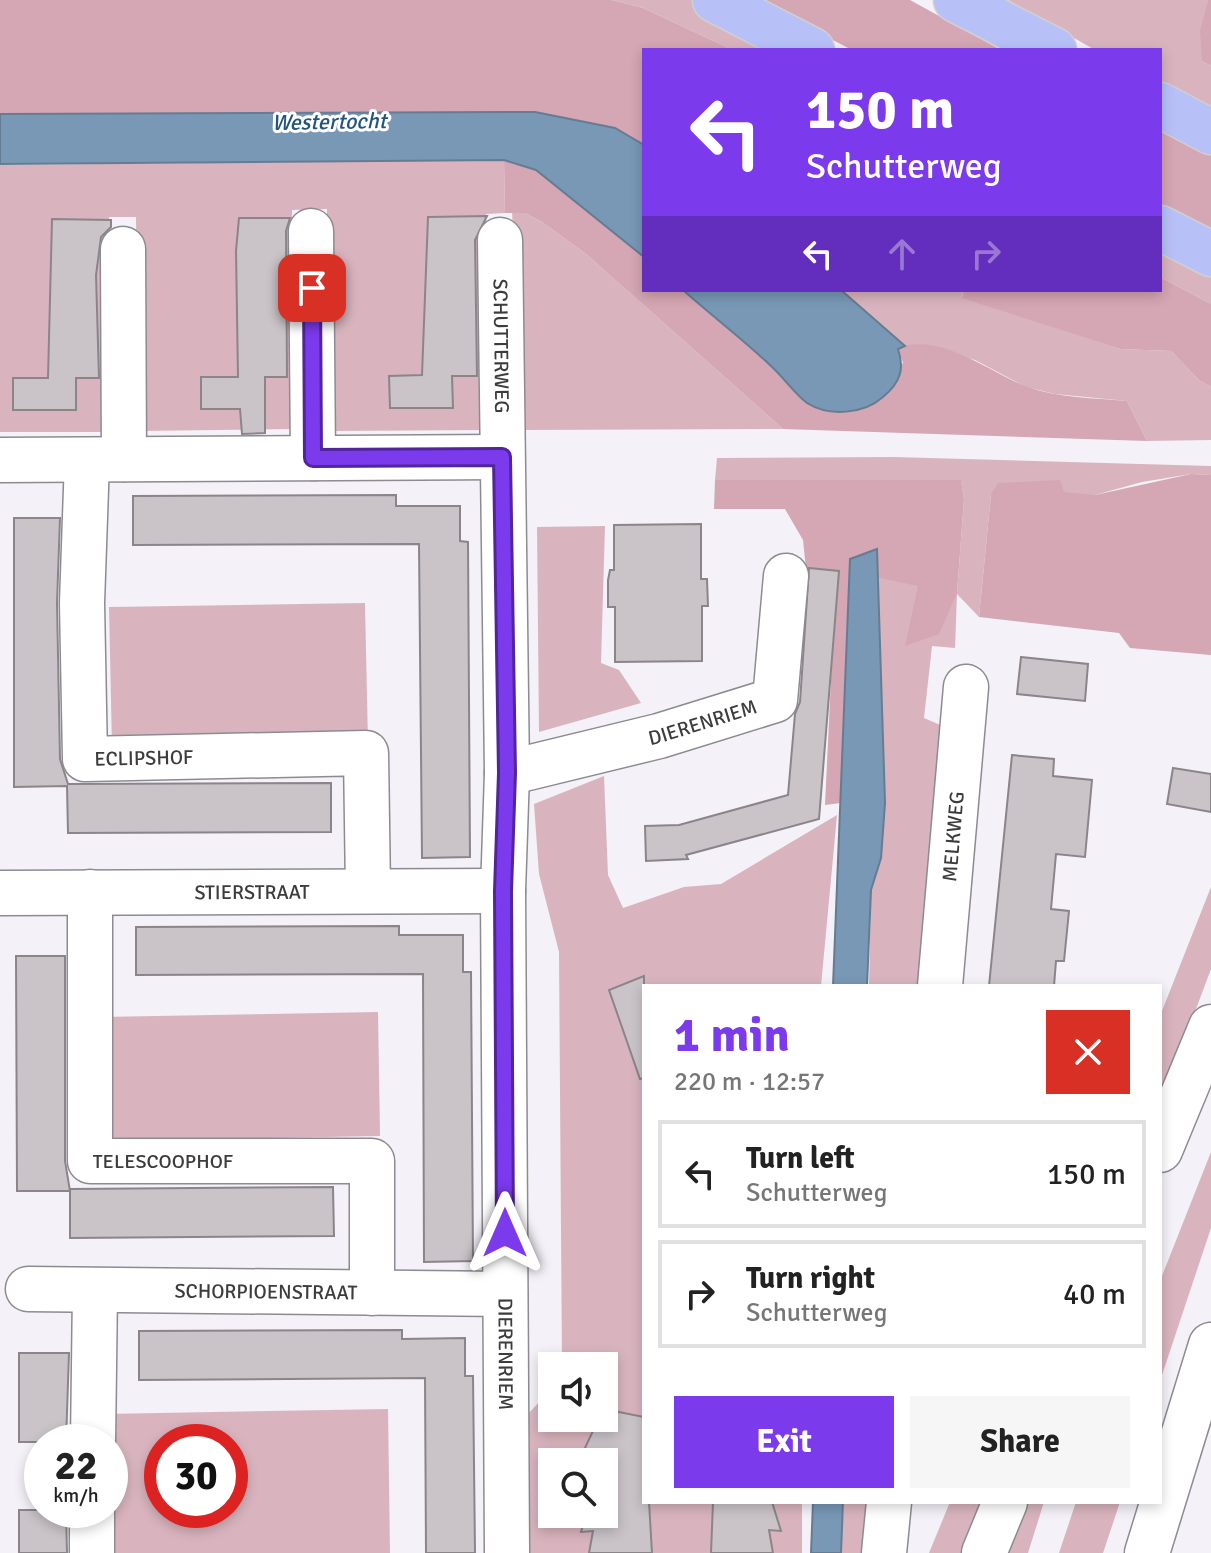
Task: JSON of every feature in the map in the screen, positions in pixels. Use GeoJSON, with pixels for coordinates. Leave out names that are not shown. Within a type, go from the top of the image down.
{"type":"FeatureCollection","features":[{"type":"Feature","properties":{"kind":"main road"},"geometry":{"type":"LineString","coordinates":[[715,0],[808,48]]}},
{"type":"Feature","properties":{"kind":"main road"},"geometry":{"type":"LineString","coordinates":[[956,0],[1050,48]]}},
{"type":"Feature","properties":{"kind":"main road"},"geometry":{"type":"LineString","coordinates":[[1162,106],[1211,132]]}},
{"type":"Feature","properties":{"kind":"main road"},"geometry":{"type":"LineString","coordinates":[[1162,229],[1211,254]]}},
{"type":"Feature","properties":{"kind":"street"},"geometry":{"type":"LineString","coordinates":[[311,231],[313,458]]}},
{"type":"Feature","properties":{"kind":"street","name":"SCHUTTERWEG"},"geometry":{"type":"LineString","coordinates":[[500,240],[502,457]]}},
{"type":"Feature","properties":{"kind":"street"},"geometry":{"type":"LineString","coordinates":[[105,460],[123,249]]}},
{"type":"Feature","properties":{"kind":"street"},"geometry":{"type":"LineString","coordinates":[[0,460],[502,457]]}},
{"type":"Feature","properties":{"kind":"street","name":"DIERENRIEM"},"geometry":{"type":"LineString","coordinates":[[502,457],[507,773],[503,891],[507,1553]]}},
{"type":"Feature","properties":{"kind":"street","name":"ECLIPSHOF"},"geometry":{"type":"LineString","coordinates":[[105,460],[82,603],[85,759],[366,753],[368,891]]}},
{"type":"Feature","properties":{"kind":"street","name":"DIERENRIEM"},"geometry":{"type":"LineString","coordinates":[[507,773],[659,736],[775,700],[786,576]]}},
{"type":"Feature","properties":{"kind":"street","name":"MELKWEG"},"geometry":{"type":"LineString","coordinates":[[940,984],[966,687]]}},
{"type":"Feature","properties":{"kind":"street","name":"STIERSTRAAT"},"geometry":{"type":"LineString","coordinates":[[0,893],[503,891]]}},
{"type":"Feature","properties":{"kind":"street","name":"TELESCOOPHOF"},"geometry":{"type":"LineString","coordinates":[[90,892],[90,1161],[372,1161],[372,1293]]}},
{"type":"Feature","properties":{"kind":"street"},"geometry":{"type":"LineString","coordinates":[[1162,1145],[1211,1027]]}},
{"type":"Feature","properties":{"kind":"street","name":"SCHORPIOENSTRAAT"},"geometry":{"type":"LineString","coordinates":[[28,1289],[505,1294]]}},
{"type":"Feature","properties":{"kind":"street"},"geometry":{"type":"LineString","coordinates":[[93,1424],[95,1291]]}},
{"type":"Feature","properties":{"kind":"street"},"geometry":{"type":"LineString","coordinates":[[1147,1553],[1204,1399],[1211,1345]]}},
{"type":"Feature","properties":{"kind":"street"},"geometry":{"type":"LineString","coordinates":[[884,1553],[889,1504]]}},
{"type":"Feature","properties":{"kind":"street"},"geometry":{"type":"LineString","coordinates":[[984,1553],[1004,1504]]}},
{"type":"Feature","properties":{"kind":"street"},"geometry":{"type":"LineString","coordinates":[[92,1528],[92,1553]]}},
{"type":"Feature","properties":{"kind":"shaded area"},"geometry":{"type":"Polygon","coordinates":[[[0,0],[612,0],[643,8],[729,48],[642,48],[642,144],[615,128],[535,112],[0,114],[0,0]]]}},
{"type":"Feature","properties":{"kind":"shaded area"},"geometry":{"type":"Polygon","coordinates":[[[612,0],[695,0],[788,48],[729,48],[643,8],[612,0]]]}},
{"type":"Feature","properties":{"kind":"shaded area"},"geometry":{"type":"Polygon","coordinates":[[[756,0],[910,0],[997,48],[848,48],[756,0]]]}},
{"type":"Feature","properties":{"kind":"shaded area"},"geometry":{"type":"Polygon","coordinates":[[[1008,0],[1208,0],[1202,61],[1211,66],[1211,112],[1162,86],[1162,48],[1092,48],[1008,0]]]}},
{"type":"Feature","properties":{"kind":"shaded area"},"geometry":{"type":"Polygon","coordinates":[[[1208,0],[1211,0],[1211,66],[1202,61],[1200,31],[1208,0]]]}},
{"type":"Feature","properties":{"kind":"shaded area"},"geometry":{"type":"Polygon","coordinates":[[[1162,127],[1211,152],[1211,233],[1162,208],[1162,127]]]}},
{"type":"Feature","properties":{"kind":"shaded area"},"geometry":{"type":"Polygon","coordinates":[[[504,160],[505,213],[486,214],[487,430],[329,431],[327,209],[292,210],[293,429],[138,431],[136,217],[109,217],[109,432],[0,432],[0,165],[504,160]]]}},
{"type":"Feature","properties":{"kind":"shaded area"},"geometry":{"type":"Polygon","coordinates":[[[504,160],[536,170],[642,255],[642,292],[685,292],[773,367],[808,403],[826,411],[852,411],[903,363],[898,348],[931,345],[965,356],[1040,391],[1127,401],[1147,441],[783,429],[586,254],[525,213],[505,213],[504,160]]]}},
{"type":"Feature","properties":{"kind":"shaded area"},"geometry":{"type":"Polygon","coordinates":[[[512,212],[525,213],[542,222],[586,254],[783,429],[524,430],[512,212]]]}},
{"type":"Feature","properties":{"kind":"shaded area"},"geometry":{"type":"Polygon","coordinates":[[[1162,244],[1211,270],[1211,304],[1162,278],[1162,244]]]}},
{"type":"Feature","properties":{"kind":"shaded area"},"geometry":{"type":"Polygon","coordinates":[[[1162,278],[1211,304],[1211,387],[1199,380],[1171,351],[1120,349],[962,298],[964,292],[1162,292],[1162,278]]]}},
{"type":"Feature","properties":{"kind":"shaded area"},"geometry":{"type":"Polygon","coordinates":[[[843,292],[963,292],[962,297],[1120,349],[1171,351],[1199,380],[1211,387],[1211,440],[1147,441],[1127,401],[1055,394],[1026,387],[975,360],[926,346],[905,346],[843,292]]]}},
{"type":"Feature","properties":{"kind":"shaded area"},"geometry":{"type":"Polygon","coordinates":[[[894,457],[1211,466],[1211,475],[1191,474],[1142,482],[1095,495],[991,494],[979,617],[957,594],[955,648],[932,646],[924,718],[945,727],[918,984],[869,984],[871,890],[881,858],[885,803],[875,576],[957,593],[964,499],[961,481],[715,480],[717,458],[894,457]]]}},
{"type":"Feature","properties":{"kind":"shaded area"},"geometry":{"type":"Polygon","coordinates":[[[1191,474],[1211,475],[1211,655],[1130,648],[1119,633],[979,617],[991,494],[998,483],[1060,480],[1064,492],[1095,495],[1191,474]]]}},
{"type":"Feature","properties":{"kind":"shaded area"},"geometry":{"type":"Polygon","coordinates":[[[715,480],[961,480],[964,499],[957,593],[939,634],[905,646],[918,586],[875,577],[841,803],[825,805],[836,575],[806,569],[803,540],[785,509],[714,509],[715,480]]]}},
{"type":"Feature","properties":{"kind":"shaded area"},"geometry":{"type":"Polygon","coordinates":[[[605,526],[601,663],[619,670],[641,703],[539,732],[537,527],[605,526]]]}},
{"type":"Feature","properties":{"kind":"shaded area"},"geometry":{"type":"Polygon","coordinates":[[[365,603],[368,743],[112,748],[109,607],[365,603]]]}},
{"type":"Feature","properties":{"kind":"shaded area"},"geometry":{"type":"Polygon","coordinates":[[[604,776],[608,875],[623,908],[684,887],[721,884],[837,815],[821,984],[642,984],[642,1504],[802,1504],[802,1553],[518,1553],[517,1426],[538,1403],[538,1432],[618,1432],[618,1352],[562,1352],[559,952],[539,874],[534,804],[604,776]]]}},
{"type":"Feature","properties":{"kind":"shaded area"},"geometry":{"type":"Polygon","coordinates":[[[1211,887],[1211,969],[1162,1100],[1162,1011],[1211,887]]]}},
{"type":"Feature","properties":{"kind":"shaded area"},"geometry":{"type":"Polygon","coordinates":[[[378,1012],[380,1136],[103,1141],[100,1017],[378,1012]]]}},
{"type":"Feature","properties":{"kind":"shaded area"},"geometry":{"type":"Polygon","coordinates":[[[1211,1152],[1211,1228],[1162,1375],[1162,1276],[1211,1152]]]}},
{"type":"Feature","properties":{"kind":"shaded area"},"geometry":{"type":"Polygon","coordinates":[[[388,1409],[390,1553],[106,1553],[107,1528],[128,1528],[128,1424],[106,1424],[104,1414],[388,1409]]]}},
{"type":"Feature","properties":{"kind":"shaded area"},"geometry":{"type":"Polygon","coordinates":[[[844,1504],[876,1504],[872,1553],[841,1553],[844,1504]]]}},
{"type":"Feature","properties":{"kind":"shaded area"},"geometry":{"type":"Polygon","coordinates":[[[949,1504],[988,1504],[967,1553],[929,1553],[949,1504]]]}},
{"type":"Feature","properties":{"kind":"shaded area"},"geometry":{"type":"Polygon","coordinates":[[[1027,1504],[1043,1504],[1028,1553],[1006,1553],[1027,1504]]]}},
{"type":"Feature","properties":{"kind":"shaded area"},"geometry":{"type":"Polygon","coordinates":[[[1075,1504],[1119,1504],[1103,1553],[1059,1553],[1075,1504]]]}},
{"type":"Feature","properties":{"kind":"water","name":"Westertocht"},"geometry":{"type":"Polygon","coordinates":[[[535,112],[615,128],[642,144],[642,255],[536,170],[504,160],[0,164],[0,114],[535,112]]]}},
{"type":"Feature","properties":{"kind":"water"},"geometry":{"type":"Polygon","coordinates":[[[685,292],[843,292],[905,346],[898,349],[900,375],[889,392],[875,403],[846,412],[825,410],[807,403],[761,357],[685,292]]]}},
{"type":"Feature","properties":{"kind":"water"},"geometry":{"type":"Polygon","coordinates":[[[877,549],[885,803],[881,858],[871,890],[867,984],[833,984],[850,559],[877,549]]]}},
{"type":"Feature","properties":{"kind":"water"},"geometry":{"type":"Polygon","coordinates":[[[813,1504],[843,1504],[841,1553],[811,1553],[813,1504]]]}},
{"type":"Feature","properties":{"kind":"building"},"geometry":{"type":"Polygon","coordinates":[[[487,216],[475,240],[477,376],[452,376],[453,408],[390,408],[389,376],[422,375],[428,217],[487,216]]]}},
{"type":"Feature","properties":{"kind":"building"},"geometry":{"type":"Polygon","coordinates":[[[239,218],[290,218],[286,231],[287,377],[265,377],[265,433],[242,434],[240,409],[201,409],[201,377],[238,377],[236,251],[239,218]]]}},
{"type":"Feature","properties":{"kind":"building"},"geometry":{"type":"Polygon","coordinates":[[[52,219],[111,220],[111,227],[101,237],[96,275],[99,378],[76,378],[76,410],[13,410],[13,378],[48,378],[52,219]]]}},
{"type":"Feature","properties":{"kind":"building"},"geometry":{"type":"Polygon","coordinates":[[[396,495],[396,506],[460,506],[460,541],[468,542],[470,857],[422,858],[419,544],[133,545],[133,496],[396,495]]]}},
{"type":"Feature","properties":{"kind":"building"},"geometry":{"type":"Polygon","coordinates":[[[14,518],[60,518],[57,603],[60,759],[68,784],[331,783],[331,832],[68,833],[67,786],[14,787],[14,518]]]}},
{"type":"Feature","properties":{"kind":"building"},"geometry":{"type":"Polygon","coordinates":[[[701,524],[701,579],[707,579],[708,606],[702,606],[702,661],[615,662],[615,607],[608,607],[608,580],[610,570],[614,570],[614,525],[701,524]]]}},
{"type":"Feature","properties":{"kind":"building"},"geometry":{"type":"Polygon","coordinates":[[[809,568],[839,571],[819,819],[686,855],[688,859],[646,861],[645,826],[679,825],[788,795],[795,714],[800,702],[809,568]]]}},
{"type":"Feature","properties":{"kind":"building"},"geometry":{"type":"Polygon","coordinates":[[[1021,657],[1088,664],[1085,701],[1017,694],[1021,657]]]}},
{"type":"Feature","properties":{"kind":"building"},"geometry":{"type":"Polygon","coordinates":[[[1012,755],[1054,759],[1053,776],[1092,780],[1085,857],[1056,854],[1051,909],[1069,911],[1064,961],[1056,961],[1054,984],[989,984],[1012,755]]]}},
{"type":"Feature","properties":{"kind":"building"},"geometry":{"type":"Polygon","coordinates":[[[1173,768],[1211,774],[1211,812],[1167,804],[1173,768]]]}},
{"type":"Feature","properties":{"kind":"building"},"geometry":{"type":"Polygon","coordinates":[[[399,926],[399,935],[463,935],[463,972],[471,972],[473,1261],[424,1262],[423,974],[136,975],[136,927],[399,926]]]}},
{"type":"Feature","properties":{"kind":"building"},"geometry":{"type":"Polygon","coordinates":[[[16,956],[65,956],[65,1161],[70,1191],[17,1191],[16,956]]]}},
{"type":"Feature","properties":{"kind":"building"},"geometry":{"type":"Polygon","coordinates":[[[644,976],[642,1078],[640,1079],[609,990],[644,976]]]}},
{"type":"Feature","properties":{"kind":"building"},"geometry":{"type":"Polygon","coordinates":[[[333,1187],[334,1236],[70,1238],[70,1189],[333,1187]]]}},
{"type":"Feature","properties":{"kind":"building"},"geometry":{"type":"Polygon","coordinates":[[[402,1330],[402,1339],[465,1338],[465,1376],[473,1376],[475,1553],[426,1553],[425,1378],[139,1380],[139,1331],[402,1330]]]}},
{"type":"Feature","properties":{"kind":"building"},"geometry":{"type":"Polygon","coordinates":[[[19,1353],[69,1353],[67,1424],[24,1424],[24,1442],[19,1442],[19,1353]]]}},
{"type":"Feature","properties":{"kind":"building"},"geometry":{"type":"Polygon","coordinates":[[[618,1412],[642,1417],[642,1504],[649,1504],[652,1553],[589,1553],[593,1531],[581,1532],[582,1528],[618,1528],[618,1448],[585,1448],[592,1432],[618,1432],[618,1412]]]}},
{"type":"Feature","properties":{"kind":"building"},"geometry":{"type":"Polygon","coordinates":[[[713,1504],[773,1504],[781,1531],[769,1530],[773,1553],[711,1553],[713,1504]]]}},
{"type":"Feature","properties":{"kind":"building"},"geometry":{"type":"Polygon","coordinates":[[[19,1510],[24,1510],[24,1528],[66,1528],[67,1553],[19,1553],[19,1510]]]}},
{"type":"Feature","properties":{"kind":"route"},"geometry":{"type":"LineString","coordinates":[[312,288],[313,458],[502,457],[507,773],[503,891],[505,1233]]}}]}
